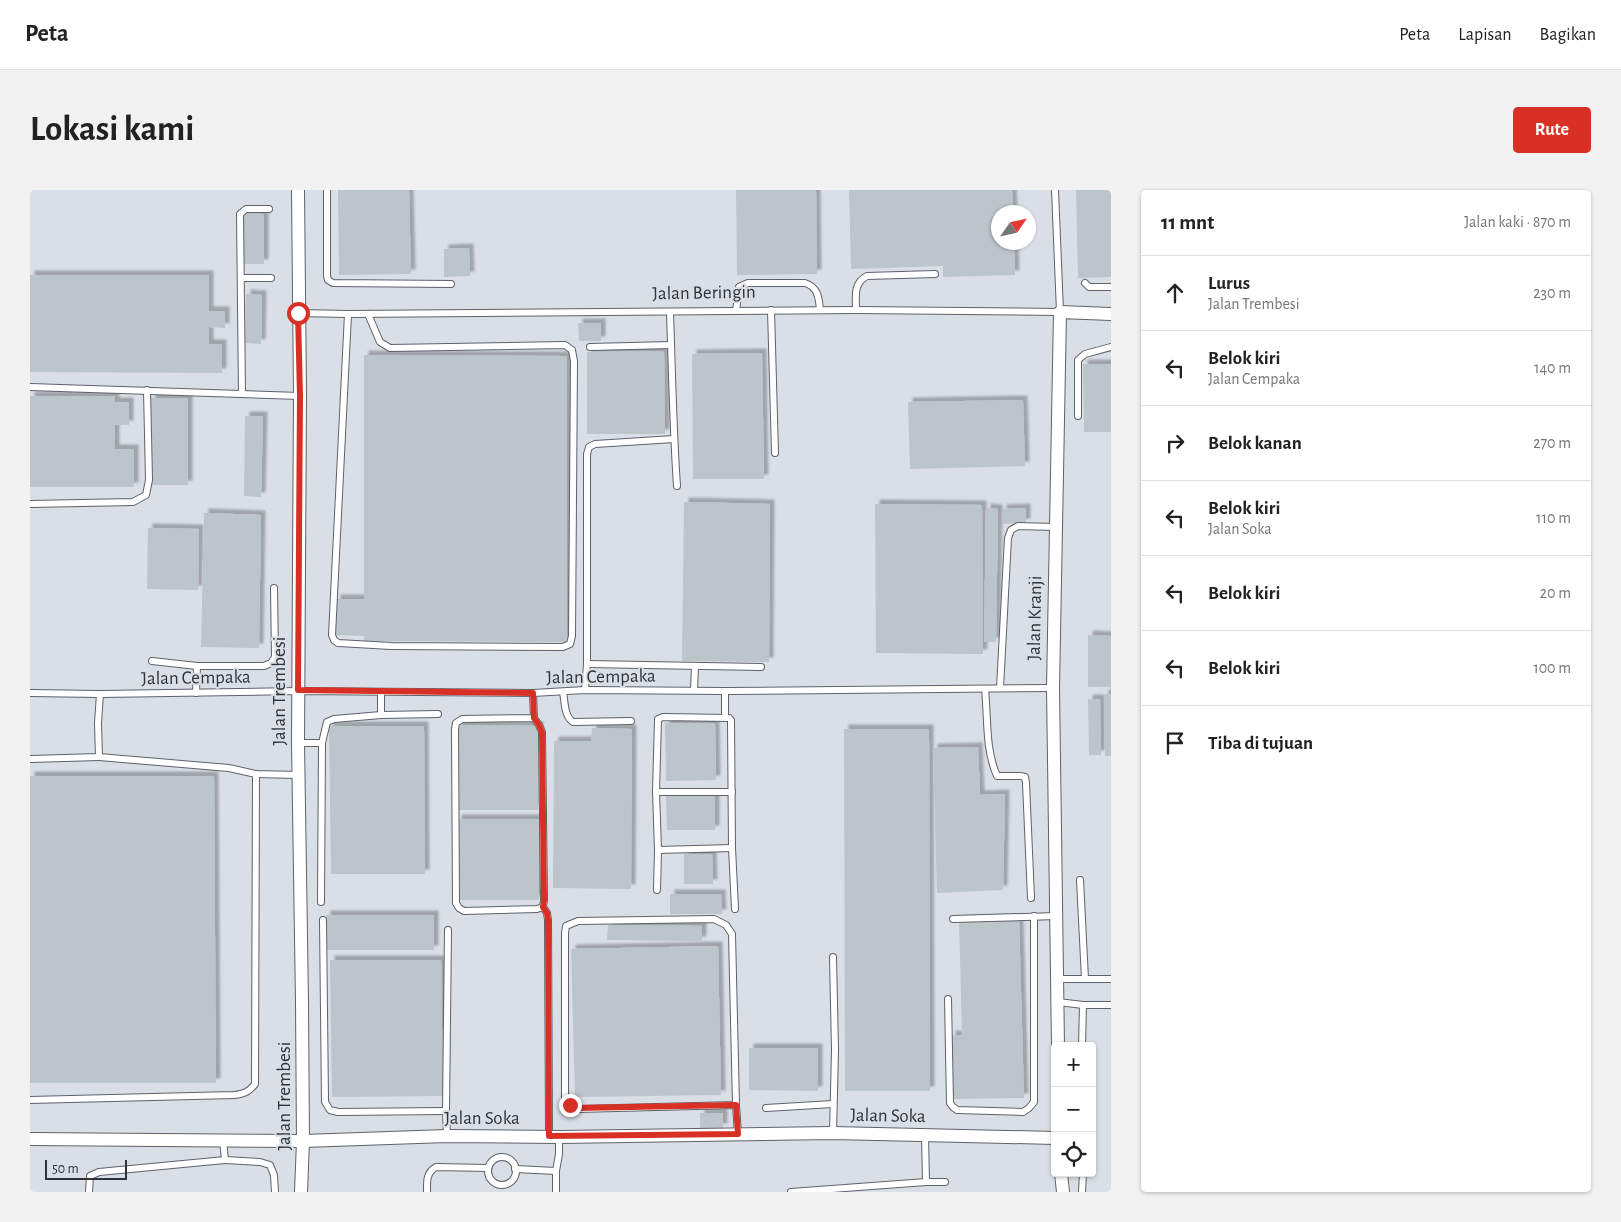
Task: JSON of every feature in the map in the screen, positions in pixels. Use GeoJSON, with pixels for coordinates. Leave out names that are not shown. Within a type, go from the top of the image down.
{"type":"FeatureCollection","features":[{"type":"Feature","properties":{"kind":"street","name":"Jalan Trembesi"},"geometry":{"type":"LineString","coordinates":[[298,190],[300,396],[298,775],[303,1142],[301,1192]]}},
{"type":"Feature","properties":{"kind":"street","name":"Jalan Beringin"},"geometry":{"type":"LineString","coordinates":[[1060,312],[1111,314]]}},
{"type":"Feature","properties":{"kind":"street","name":"Jalan Kranji"},"geometry":{"type":"LineString","coordinates":[[1058,1042],[1053,688],[1060,312]]}},
{"type":"Feature","properties":{"kind":"street","name":"Jalan Soka"},"geometry":{"type":"LineString","coordinates":[[30,1139],[303,1142],[447,1136],[554,1137],[833,1133],[1051,1138]]}},
{"type":"Feature","properties":{"kind":"street"},"geometry":{"type":"LineString","coordinates":[[1061,1177],[1063,1192]]}},
{"type":"Feature","properties":{"kind":"lane"},"geometry":{"type":"LineString","coordinates":[[327,190],[328,280],[334,283],[451,284]]}},
{"type":"Feature","properties":{"kind":"lane","name":"Jalan Kranji"},"geometry":{"type":"LineString","coordinates":[[1055,190],[1060,312]]}},
{"type":"Feature","properties":{"kind":"lane"},"geometry":{"type":"LineString","coordinates":[[242,394],[240,214],[246,209],[269,209]]}},
{"type":"Feature","properties":{"kind":"lane"},"geometry":{"type":"LineString","coordinates":[[856,310],[857,285],[860,279],[867,276],[935,274]]}},
{"type":"Feature","properties":{"kind":"lane"},"geometry":{"type":"LineString","coordinates":[[241,278],[271,278]]}},
{"type":"Feature","properties":{"kind":"lane"},"geometry":{"type":"LineString","coordinates":[[736,311],[739,287],[748,283],[810,285],[815,289],[819,297],[820,310]]}},
{"type":"Feature","properties":{"kind":"lane"},"geometry":{"type":"LineString","coordinates":[[1085,283],[1089,287],[1111,287]]}},
{"type":"Feature","properties":{"kind":"lane","name":"Jalan Beringin"},"geometry":{"type":"LineString","coordinates":[[298,313],[771,310],[1060,312]]}},
{"type":"Feature","properties":{"kind":"lane"},"geometry":{"type":"LineString","coordinates":[[771,310],[775,453]]}},
{"type":"Feature","properties":{"kind":"lane"},"geometry":{"type":"LineString","coordinates":[[670,312],[677,486]]}},
{"type":"Feature","properties":{"kind":"lane"},"geometry":{"type":"LineString","coordinates":[[348,314],[332,635],[334,640],[338,643],[392,646],[563,647],[570,644],[572,636],[574,361],[572,350],[565,345],[390,348],[380,342],[368,314]]}},
{"type":"Feature","properties":{"kind":"lane"},"geometry":{"type":"LineString","coordinates":[[590,347],[671,345]]}},
{"type":"Feature","properties":{"kind":"lane"},"geometry":{"type":"LineString","coordinates":[[1078,416],[1078,360],[1085,354],[1111,347]]}},
{"type":"Feature","properties":{"kind":"lane"},"geometry":{"type":"LineString","coordinates":[[30,387],[300,396]]}},
{"type":"Feature","properties":{"kind":"lane"},"geometry":{"type":"LineString","coordinates":[[30,504],[133,502],[146,495],[149,480],[146,390]]}},
{"type":"Feature","properties":{"kind":"lane"},"geometry":{"type":"LineString","coordinates":[[585,690],[587,664],[587,454],[589,447],[595,444],[674,439]]}},
{"type":"Feature","properties":{"kind":"lane"},"geometry":{"type":"LineString","coordinates":[[1000,688],[1008,538],[1011,530],[1018,526],[1055,527]]}},
{"type":"Feature","properties":{"kind":"lane"},"geometry":{"type":"LineString","coordinates":[[152,661],[197,666],[264,666],[271,663],[275,657],[274,588]]}},
{"type":"Feature","properties":{"kind":"lane"},"geometry":{"type":"LineString","coordinates":[[587,664],[761,667]]}},
{"type":"Feature","properties":{"kind":"lane"},"geometry":{"type":"LineString","coordinates":[[196,693],[197,666]]}},
{"type":"Feature","properties":{"kind":"lane"},"geometry":{"type":"LineString","coordinates":[[694,690],[695,666]]}},
{"type":"Feature","properties":{"kind":"lane","name":"Jalan Cempaka"},"geometry":{"type":"LineString","coordinates":[[30,693],[196,693],[298,690],[533,693],[585,690],[725,691],[1053,688]]}},
{"type":"Feature","properties":{"kind":"lane"},"geometry":{"type":"LineString","coordinates":[[985,689],[988,740],[997,776],[1025,777],[1031,898]]}},
{"type":"Feature","properties":{"kind":"lane"},"geometry":{"type":"LineString","coordinates":[[725,691],[725,718]]}},
{"type":"Feature","properties":{"kind":"lane"},"geometry":{"type":"LineString","coordinates":[[381,692],[381,715]]}},
{"type":"Feature","properties":{"kind":"lane"},"geometry":{"type":"LineString","coordinates":[[563,692],[567,717],[570,721],[630,721]]}},
{"type":"Feature","properties":{"kind":"lane"},"geometry":{"type":"LineString","coordinates":[[533,693],[534,718],[542,732],[543,907],[547,913],[548,920],[554,1137],[559,1154],[556,1171],[556,1192]]}},
{"type":"Feature","properties":{"kind":"lane"},"geometry":{"type":"LineString","coordinates":[[100,694],[98,723],[100,757]]}},
{"type":"Feature","properties":{"kind":"lane"},"geometry":{"type":"LineString","coordinates":[[321,902],[322,743],[327,722],[334,719],[381,715],[438,714]]}},
{"type":"Feature","properties":{"kind":"lane"},"geometry":{"type":"LineString","coordinates":[[658,890],[656,792],[658,719],[663,717],[730,718],[732,848],[736,909]]}},
{"type":"Feature","properties":{"kind":"lane"},"geometry":{"type":"LineString","coordinates":[[534,718],[462,719],[456,724],[456,903],[464,911],[537,909],[543,907]]}},
{"type":"Feature","properties":{"kind":"lane"},"geometry":{"type":"LineString","coordinates":[[298,743],[322,743]]}},
{"type":"Feature","properties":{"kind":"lane"},"geometry":{"type":"LineString","coordinates":[[30,759],[100,757],[229,768],[256,774],[298,775]]}},
{"type":"Feature","properties":{"kind":"lane"},"geometry":{"type":"LineString","coordinates":[[30,1100],[234,1096],[250,1091],[255,1084],[256,774]]}},
{"type":"Feature","properties":{"kind":"lane"},"geometry":{"type":"LineString","coordinates":[[656,792],[732,792]]}},
{"type":"Feature","properties":{"kind":"lane"},"geometry":{"type":"LineString","coordinates":[[658,850],[732,848]]}},
{"type":"Feature","properties":{"kind":"lane"},"geometry":{"type":"LineString","coordinates":[[1080,880],[1085,979]]}},
{"type":"Feature","properties":{"kind":"lane"},"geometry":{"type":"LineString","coordinates":[[948,999],[950,1103],[953,1108],[957,1110],[1023,1112],[1029,1108],[1034,1102],[1034,916]]}},
{"type":"Feature","properties":{"kind":"lane"},"geometry":{"type":"LineString","coordinates":[[953,919],[1057,916]]}},
{"type":"Feature","properties":{"kind":"lane"},"geometry":{"type":"LineString","coordinates":[[736,1105],[577,1108],[565,1100],[566,926],[578,921],[714,919],[726,925],[732,934],[738,1134]]}},
{"type":"Feature","properties":{"kind":"lane"},"geometry":{"type":"LineString","coordinates":[[323,920],[324,1102],[330,1110],[338,1112],[446,1111]]}},
{"type":"Feature","properties":{"kind":"lane"},"geometry":{"type":"LineString","coordinates":[[447,1136],[448,930]]}},
{"type":"Feature","properties":{"kind":"lane"},"geometry":{"type":"LineString","coordinates":[[833,957],[833,1133]]}},
{"type":"Feature","properties":{"kind":"lane"},"geometry":{"type":"LineString","coordinates":[[1058,979],[1111,979]]}},
{"type":"Feature","properties":{"kind":"lane"},"geometry":{"type":"LineString","coordinates":[[1058,1002],[1083,1005],[1111,1005]]}},
{"type":"Feature","properties":{"kind":"lane"},"geometry":{"type":"LineString","coordinates":[[1082,1042],[1083,1005]]}},
{"type":"Feature","properties":{"kind":"lane"},"geometry":{"type":"LineString","coordinates":[[766,1108],[833,1104]]}},
{"type":"Feature","properties":{"kind":"lane"},"geometry":{"type":"LineString","coordinates":[[925,1135],[926,1182]]}},
{"type":"Feature","properties":{"kind":"lane"},"geometry":{"type":"LineString","coordinates":[[223,1140],[224,1160]]}},
{"type":"Feature","properties":{"kind":"lane"},"geometry":{"type":"LineString","coordinates":[[505,1158],[513,1164],[515,1169],[513,1179],[504,1185],[494,1182],[488,1173],[488,1168],[494,1159],[505,1158]]}},
{"type":"Feature","properties":{"kind":"lane"},"geometry":{"type":"LineString","coordinates":[[89,1192],[90,1176],[99,1172],[224,1160],[260,1162],[270,1166],[274,1175],[275,1192]]}},
{"type":"Feature","properties":{"kind":"lane"},"geometry":{"type":"LineString","coordinates":[[427,1192],[427,1177],[430,1170],[436,1167],[488,1168]]}},
{"type":"Feature","properties":{"kind":"lane"},"geometry":{"type":"LineString","coordinates":[[515,1169],[556,1171]]}},
{"type":"Feature","properties":{"kind":"lane"},"geometry":{"type":"LineString","coordinates":[[1082,1192],[1083,1177]]}},
{"type":"Feature","properties":{"kind":"lane"},"geometry":{"type":"LineString","coordinates":[[791,1192],[945,1182]]}},
{"type":"Feature","properties":{"kind":"building"},"geometry":{"type":"Polygon","coordinates":[[[338,190],[409,190],[411,274],[339,275],[338,190]]]}},
{"type":"Feature","properties":{"kind":"building"},"geometry":{"type":"Polygon","coordinates":[[[736,190],[816,190],[817,274],[737,275],[736,190]]]}},
{"type":"Feature","properties":{"kind":"building"},"geometry":{"type":"Polygon","coordinates":[[[849,190],[1012,190],[1013,205],[991,205],[991,250],[1014,250],[1015,275],[943,277],[943,266],[851,269],[849,190]]]}},
{"type":"Feature","properties":{"kind":"building"},"geometry":{"type":"Polygon","coordinates":[[[1076,190],[1111,190],[1111,277],[1078,278],[1076,190]]]}},
{"type":"Feature","properties":{"kind":"building"},"geometry":{"type":"Polygon","coordinates":[[[241,213],[264,214],[264,264],[241,264],[241,213]]]}},
{"type":"Feature","properties":{"kind":"building"},"geometry":{"type":"Polygon","coordinates":[[[469,248],[470,276],[444,277],[444,249],[469,248]]]}},
{"type":"Feature","properties":{"kind":"building"},"geometry":{"type":"Polygon","coordinates":[[[30,275],[209,275],[209,311],[225,311],[225,328],[209,327],[209,344],[222,344],[222,373],[30,372],[30,275]]]}},
{"type":"Feature","properties":{"kind":"building"},"geometry":{"type":"Polygon","coordinates":[[[246,294],[262,295],[261,344],[245,343],[246,294]]]}},
{"type":"Feature","properties":{"kind":"building"},"geometry":{"type":"Polygon","coordinates":[[[578,323],[601,323],[601,341],[579,341],[578,323]]]}},
{"type":"Feature","properties":{"kind":"building"},"geometry":{"type":"Polygon","coordinates":[[[664,351],[665,434],[587,434],[587,352],[664,351]]]}},
{"type":"Feature","properties":{"kind":"building"},"geometry":{"type":"Polygon","coordinates":[[[762,353],[764,479],[693,479],[692,354],[762,353]]]}},
{"type":"Feature","properties":{"kind":"building"},"geometry":{"type":"Polygon","coordinates":[[[364,355],[567,356],[567,642],[364,641],[364,636],[336,635],[336,599],[364,599],[364,355]]]}},
{"type":"Feature","properties":{"kind":"building"},"geometry":{"type":"Polygon","coordinates":[[[1083,364],[1111,364],[1111,432],[1084,432],[1083,364]]]}},
{"type":"Feature","properties":{"kind":"building"},"geometry":{"type":"Polygon","coordinates":[[[30,396],[115,396],[115,402],[129,402],[129,425],[115,425],[115,449],[134,449],[134,487],[30,487],[30,396]]]}},
{"type":"Feature","properties":{"kind":"building"},"geometry":{"type":"Polygon","coordinates":[[[151,398],[188,398],[188,485],[152,485],[151,398]]]}},
{"type":"Feature","properties":{"kind":"building"},"geometry":{"type":"Polygon","coordinates":[[[1023,400],[1025,466],[910,469],[908,402],[1023,400]]]}},
{"type":"Feature","properties":{"kind":"building"},"geometry":{"type":"Polygon","coordinates":[[[245,416],[263,416],[261,497],[244,496],[245,416]]]}},
{"type":"Feature","properties":{"kind":"building"},"geometry":{"type":"Polygon","coordinates":[[[684,502],[770,504],[769,662],[682,661],[684,502]]]}},
{"type":"Feature","properties":{"kind":"building"},"geometry":{"type":"Polygon","coordinates":[[[875,504],[982,505],[983,654],[876,653],[875,504]]]}},
{"type":"Feature","properties":{"kind":"building"},"geometry":{"type":"Polygon","coordinates":[[[986,508],[998,509],[996,642],[984,642],[986,508]]]}},
{"type":"Feature","properties":{"kind":"building"},"geometry":{"type":"Polygon","coordinates":[[[1026,508],[1026,523],[1002,524],[1002,509],[1026,508]]]}},
{"type":"Feature","properties":{"kind":"building"},"geometry":{"type":"Polygon","coordinates":[[[204,513],[261,515],[259,648],[201,647],[204,513]]]}},
{"type":"Feature","properties":{"kind":"building"},"geometry":{"type":"Polygon","coordinates":[[[148,528],[199,529],[198,590],[147,589],[148,528]]]}},
{"type":"Feature","properties":{"kind":"building"},"geometry":{"type":"Polygon","coordinates":[[[1088,635],[1111,636],[1111,687],[1088,687],[1088,635]]]}},
{"type":"Feature","properties":{"kind":"building"},"geometry":{"type":"Polygon","coordinates":[[[1104,694],[1111,694],[1111,756],[1105,756],[1104,694]]]}},
{"type":"Feature","properties":{"kind":"building"},"geometry":{"type":"Polygon","coordinates":[[[1088,699],[1100,699],[1101,755],[1089,755],[1088,699]]]}},
{"type":"Feature","properties":{"kind":"building"},"geometry":{"type":"Polygon","coordinates":[[[665,723],[715,723],[716,780],[666,781],[665,723]]]}},
{"type":"Feature","properties":{"kind":"building"},"geometry":{"type":"Polygon","coordinates":[[[457,725],[539,726],[538,810],[458,810],[457,725]]]}},
{"type":"Feature","properties":{"kind":"building"},"geometry":{"type":"Polygon","coordinates":[[[329,726],[424,726],[425,874],[331,874],[329,726]]]}},
{"type":"Feature","properties":{"kind":"building"},"geometry":{"type":"Polygon","coordinates":[[[592,728],[632,729],[631,889],[553,888],[554,741],[591,741],[592,728]]]}},
{"type":"Feature","properties":{"kind":"building"},"geometry":{"type":"Polygon","coordinates":[[[844,729],[929,729],[930,1091],[845,1091],[844,729]]]}},
{"type":"Feature","properties":{"kind":"building"},"geometry":{"type":"Polygon","coordinates":[[[978,747],[980,795],[1005,794],[1003,890],[937,893],[933,748],[978,747]]]}},
{"type":"Feature","properties":{"kind":"building"},"geometry":{"type":"Polygon","coordinates":[[[30,776],[214,776],[216,1083],[30,1083],[30,776]]]}},
{"type":"Feature","properties":{"kind":"building"},"geometry":{"type":"Polygon","coordinates":[[[666,796],[715,796],[715,830],[667,830],[666,796]]]}},
{"type":"Feature","properties":{"kind":"building"},"geometry":{"type":"Polygon","coordinates":[[[457,819],[539,819],[539,900],[458,900],[457,819]]]}},
{"type":"Feature","properties":{"kind":"building"},"geometry":{"type":"Polygon","coordinates":[[[684,854],[712,854],[713,884],[684,884],[684,854]]]}},
{"type":"Feature","properties":{"kind":"building"},"geometry":{"type":"Polygon","coordinates":[[[670,894],[721,894],[722,914],[670,914],[670,894]]]}},
{"type":"Feature","properties":{"kind":"building"},"geometry":{"type":"Polygon","coordinates":[[[326,915],[434,915],[434,950],[326,950],[326,915]]]}},
{"type":"Feature","properties":{"kind":"building"},"geometry":{"type":"Polygon","coordinates":[[[1019,919],[1024,1098],[953,1099],[951,1035],[962,1035],[959,920],[1019,919]]]}},
{"type":"Feature","properties":{"kind":"building"},"geometry":{"type":"Polygon","coordinates":[[[608,925],[702,926],[702,941],[607,940],[608,925]]]}},
{"type":"Feature","properties":{"kind":"building"},"geometry":{"type":"Polygon","coordinates":[[[718,946],[721,1095],[575,1097],[571,949],[718,946]]]}},
{"type":"Feature","properties":{"kind":"building"},"geometry":{"type":"Polygon","coordinates":[[[330,960],[441,960],[443,1096],[332,1097],[330,960]]]}},
{"type":"Feature","properties":{"kind":"building"},"geometry":{"type":"Polygon","coordinates":[[[749,1048],[818,1048],[818,1091],[749,1090],[749,1048]]]}},
{"type":"Feature","properties":{"kind":"building"},"geometry":{"type":"Polygon","coordinates":[[[700,1113],[723,1113],[723,1128],[700,1128],[700,1113]]]}},
{"type":"Feature","properties":{"kind":"route"},"geometry":{"type":"LineString","coordinates":[[298,313],[300,396],[298,690],[533,693],[534,718],[542,732],[543,907],[547,913],[548,920],[549,1136],[738,1134],[736,1105],[577,1108],[570,1105]]}}]}
